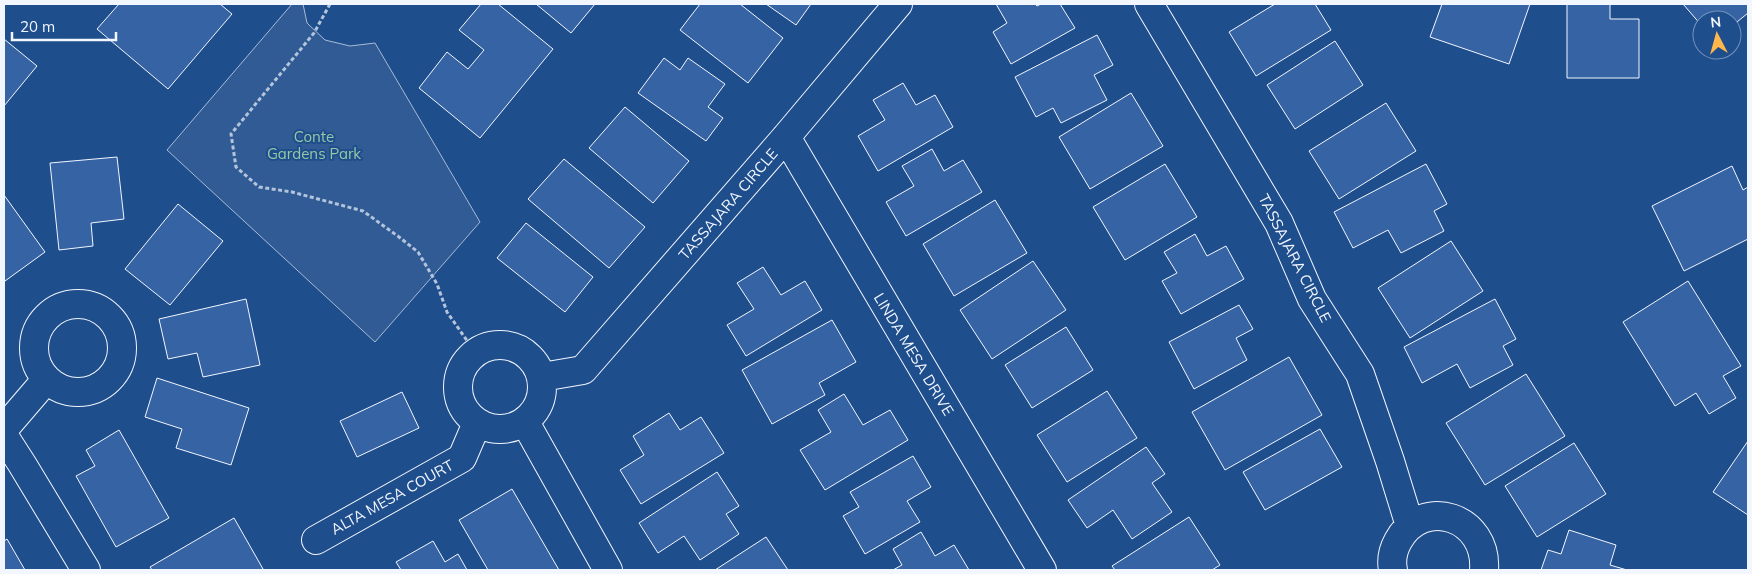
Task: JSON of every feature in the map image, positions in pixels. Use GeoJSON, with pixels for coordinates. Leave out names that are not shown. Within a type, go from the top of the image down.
{"type":"FeatureCollection","features":[{"type":"Feature","properties":{"kind":"street","name":"TASSAJARA CIRCLE"},"geometry":{"type":"LineString","coordinates":[[542,377],[583,370],[786,138],[898,4]]}},
{"type":"Feature","properties":{"kind":"street","name":"TASSAJARA CIRCLE"},"geometry":{"type":"LineString","coordinates":[[1149,4],[1279,223],[1312,299],[1360,374],[1410,526]]}},
{"type":"Feature","properties":{"kind":"street","name":"LINDA MESA DRIVE"},"geometry":{"type":"LineString","coordinates":[[786,138],[1042,570]]}},
{"type":"Feature","properties":{"kind":"street"},"geometry":{"type":"LineString","coordinates":[[507,344],[522,350],[535,361],[542,377],[542,394],[536,409],[525,422],[510,428],[493,429],[478,423],[465,412],[458,397],[457,380],[463,364],[475,352],[490,345],[507,344]]}},
{"type":"Feature","properties":{"kind":"street"},"geometry":{"type":"LineString","coordinates":[[4,430],[46,380]]}},
{"type":"Feature","properties":{"kind":"street"},"geometry":{"type":"LineString","coordinates":[[525,422],[608,570]]}},
{"type":"Feature","properties":{"kind":"street","name":"ALTA MESA COURT"},"geometry":{"type":"LineString","coordinates":[[316,540],[462,458],[478,423]]}},
{"type":"Feature","properties":{"kind":"street"},"geometry":{"type":"LineString","coordinates":[[4,436],[86,570]]}},
{"type":"Feature","properties":{"kind":"street"},"geometry":{"type":"LineString","coordinates":[[1393,570],[1394,548],[1400,538],[1410,526],[1421,519],[1437,516],[1457,520],[1471,529],[1481,542],[1485,558],[1484,570]]}},
{"type":"Feature","properties":{"kind":"path"},"geometry":{"type":"LineString","coordinates":[[330,4],[314,33],[231,134],[236,167],[259,187],[292,192],[363,211],[399,237],[418,252],[437,284],[447,312],[475,352]]}},
{"type":"Feature","properties":{"kind":"green space","name":"Conte Gardens Park"},"geometry":{"type":"Polygon","coordinates":[[[292,4],[303,4],[307,23],[325,40],[350,46],[375,43],[480,222],[375,342],[167,150],[292,4]]]}},
{"type":"Feature","properties":{"kind":"building"},"geometry":{"type":"Polygon","coordinates":[[[119,4],[220,4],[232,14],[168,89],[97,29],[119,4]]]}},
{"type":"Feature","properties":{"kind":"building"},"geometry":{"type":"Polygon","coordinates":[[[481,4],[498,4],[553,49],[480,138],[419,88],[447,52],[468,69],[484,50],[459,30],[481,4]]]}},
{"type":"Feature","properties":{"kind":"building"},"geometry":{"type":"Polygon","coordinates":[[[536,4],[595,4],[571,33],[536,4]]]}},
{"type":"Feature","properties":{"kind":"building"},"geometry":{"type":"Polygon","coordinates":[[[700,4],[740,4],[783,38],[748,83],[680,30],[700,4]]]}},
{"type":"Feature","properties":{"kind":"building"},"geometry":{"type":"Polygon","coordinates":[[[766,4],[811,4],[796,25],[766,4]]]}},
{"type":"Feature","properties":{"kind":"building"},"geometry":{"type":"Polygon","coordinates":[[[996,4],[1035,4],[1037,6],[1041,4],[1060,4],[1075,28],[1011,64],[993,32],[1007,23],[996,4]]]}},
{"type":"Feature","properties":{"kind":"building"},"geometry":{"type":"Polygon","coordinates":[[[1275,4],[1315,4],[1331,30],[1256,76],[1229,32],[1275,4]]]}},
{"type":"Feature","properties":{"kind":"building"},"geometry":{"type":"Polygon","coordinates":[[[1442,4],[1530,4],[1509,64],[1430,37],[1442,4]]]}},
{"type":"Feature","properties":{"kind":"building"},"geometry":{"type":"Polygon","coordinates":[[[1567,4],[1610,4],[1610,19],[1639,19],[1639,78],[1567,78],[1567,4]]]}},
{"type":"Feature","properties":{"kind":"building"},"geometry":{"type":"Polygon","coordinates":[[[1683,4],[1748,4],[1748,13],[1742,18],[1742,10],[1692,10],[1692,14],[1683,4]]]}},
{"type":"Feature","properties":{"kind":"building"},"geometry":{"type":"Polygon","coordinates":[[[1097,35],[1113,65],[1094,75],[1107,100],[1061,123],[1053,108],[1036,117],[1015,77],[1097,35]]]}},
{"type":"Feature","properties":{"kind":"building"},"geometry":{"type":"Polygon","coordinates":[[[4,39],[37,66],[4,106],[4,39]]]}},
{"type":"Feature","properties":{"kind":"building"},"geometry":{"type":"Polygon","coordinates":[[[1335,41],[1363,85],[1295,129],[1267,85],[1335,41]]]}},
{"type":"Feature","properties":{"kind":"building"},"geometry":{"type":"Polygon","coordinates":[[[664,58],[680,70],[688,58],[725,84],[708,107],[723,118],[706,141],[638,93],[664,58]]]}},
{"type":"Feature","properties":{"kind":"building"},"geometry":{"type":"Polygon","coordinates":[[[903,83],[916,105],[935,95],[953,127],[878,171],[858,136],[885,120],[873,100],[903,83]]]}},
{"type":"Feature","properties":{"kind":"building"},"geometry":{"type":"Polygon","coordinates":[[[1131,93],[1163,146],[1090,189],[1059,137],[1131,93]]]}},
{"type":"Feature","properties":{"kind":"building"},"geometry":{"type":"Polygon","coordinates":[[[1386,103],[1416,151],[1339,199],[1309,151],[1386,103]]]}},
{"type":"Feature","properties":{"kind":"building"},"geometry":{"type":"Polygon","coordinates":[[[625,107],[689,161],[653,203],[589,148],[625,107]]]}},
{"type":"Feature","properties":{"kind":"building"},"geometry":{"type":"Polygon","coordinates":[[[932,149],[944,171],[963,160],[982,192],[906,236],[886,202],[914,186],[902,166],[932,149]]]}},
{"type":"Feature","properties":{"kind":"building"},"geometry":{"type":"Polygon","coordinates":[[[117,157],[124,219],[91,223],[93,246],[59,250],[50,163],[117,157]]]}},
{"type":"Feature","properties":{"kind":"building"},"geometry":{"type":"Polygon","coordinates":[[[564,159],[645,227],[609,268],[528,199],[564,159]]]}},
{"type":"Feature","properties":{"kind":"building"},"geometry":{"type":"Polygon","coordinates":[[[1165,164],[1197,217],[1125,260],[1093,207],[1165,164]]]}},
{"type":"Feature","properties":{"kind":"building"},"geometry":{"type":"Polygon","coordinates":[[[1426,164],[1447,204],[1434,211],[1444,231],[1401,253],[1388,230],[1353,248],[1334,212],[1426,164]]]}},
{"type":"Feature","properties":{"kind":"building"},"geometry":{"type":"Polygon","coordinates":[[[1732,166],[1743,190],[1748,187],[1748,239],[1684,271],[1652,206],[1732,166]]]}},
{"type":"Feature","properties":{"kind":"building"},"geometry":{"type":"Polygon","coordinates":[[[4,195],[45,252],[5,281],[4,279],[4,195]]]}},
{"type":"Feature","properties":{"kind":"building"},"geometry":{"type":"Polygon","coordinates":[[[995,200],[1027,253],[954,296],[923,244],[995,200]]]}},
{"type":"Feature","properties":{"kind":"building"},"geometry":{"type":"Polygon","coordinates":[[[178,204],[223,241],[170,305],[125,269],[178,204]]]}},
{"type":"Feature","properties":{"kind":"building"},"geometry":{"type":"Polygon","coordinates":[[[526,223],[593,277],[565,312],[497,258],[526,223]]]}},
{"type":"Feature","properties":{"kind":"building"},"geometry":{"type":"Polygon","coordinates":[[[1195,234],[1207,256],[1226,246],[1244,279],[1181,314],[1162,281],[1177,273],[1164,252],[1195,234]]]}},
{"type":"Feature","properties":{"kind":"building"},"geometry":{"type":"Polygon","coordinates":[[[1451,241],[1483,291],[1410,338],[1378,288],[1451,241]]]}},
{"type":"Feature","properties":{"kind":"building"},"geometry":{"type":"Polygon","coordinates":[[[1033,261],[1066,310],[992,359],[960,310],[1033,261]]]}},
{"type":"Feature","properties":{"kind":"building"},"geometry":{"type":"Polygon","coordinates":[[[763,267],[781,295],[805,281],[822,310],[746,356],[727,325],[754,309],[737,283],[763,267]]]}},
{"type":"Feature","properties":{"kind":"building"},"geometry":{"type":"Polygon","coordinates":[[[1688,281],[1741,366],[1723,376],[1736,398],[1709,414],[1696,393],[1675,406],[1623,322],[1688,281]]]}},
{"type":"Feature","properties":{"kind":"building"},"geometry":{"type":"Polygon","coordinates":[[[246,299],[260,365],[203,377],[197,353],[168,359],[159,319],[246,299]]]}},
{"type":"Feature","properties":{"kind":"building"},"geometry":{"type":"Polygon","coordinates":[[[1495,299],[1516,339],[1503,346],[1513,365],[1470,388],[1457,364],[1422,383],[1404,347],[1495,299]]]}},
{"type":"Feature","properties":{"kind":"building"},"geometry":{"type":"Polygon","coordinates":[[[1239,305],[1253,329],[1236,338],[1247,360],[1194,389],[1169,342],[1239,305]]]}},
{"type":"Feature","properties":{"kind":"building"},"geometry":{"type":"Polygon","coordinates":[[[832,320],[856,362],[819,383],[825,395],[772,424],[742,370],[832,320]]]}},
{"type":"Feature","properties":{"kind":"building"},"geometry":{"type":"Polygon","coordinates":[[[1066,327],[1093,370],[1032,408],[1005,365],[1066,327]]]}},
{"type":"Feature","properties":{"kind":"building"},"geometry":{"type":"Polygon","coordinates":[[[1289,357],[1322,415],[1225,470],[1192,412],[1289,357]]]}},
{"type":"Feature","properties":{"kind":"building"},"geometry":{"type":"Polygon","coordinates":[[[1526,374],[1565,436],[1485,485],[1446,423],[1526,374]]]}},
{"type":"Feature","properties":{"kind":"building"},"geometry":{"type":"Polygon","coordinates":[[[157,378],[249,408],[231,465],[176,448],[182,429],[145,417],[157,378]]]}},
{"type":"Feature","properties":{"kind":"building"},"geometry":{"type":"Polygon","coordinates":[[[1107,391],[1137,438],[1067,482],[1037,435],[1107,391]]]}},
{"type":"Feature","properties":{"kind":"building"},"geometry":{"type":"Polygon","coordinates":[[[402,392],[419,428],[357,457],[340,421],[402,392]]]}},
{"type":"Feature","properties":{"kind":"building"},"geometry":{"type":"Polygon","coordinates":[[[844,394],[863,425],[890,410],[908,440],[825,490],[800,450],[831,432],[818,410],[844,394]]]}},
{"type":"Feature","properties":{"kind":"building"},"geometry":{"type":"Polygon","coordinates":[[[669,413],[680,430],[701,417],[724,453],[641,504],[620,470],[644,455],[633,436],[669,413]]]}},
{"type":"Feature","properties":{"kind":"building"},"geometry":{"type":"Polygon","coordinates":[[[1320,429],[1342,467],[1265,510],[1243,472],[1320,429]]]}},
{"type":"Feature","properties":{"kind":"building"},"geometry":{"type":"Polygon","coordinates":[[[119,430],[169,518],[116,547],[76,476],[95,466],[86,450],[119,430]]]}},
{"type":"Feature","properties":{"kind":"building"},"geometry":{"type":"Polygon","coordinates":[[[1748,441],[1748,515],[1713,492],[1748,441]]]}},
{"type":"Feature","properties":{"kind":"building"},"geometry":{"type":"Polygon","coordinates":[[[1574,443],[1606,494],[1537,537],[1505,486],[1574,443]]]}},
{"type":"Feature","properties":{"kind":"building"},"geometry":{"type":"Polygon","coordinates":[[[1146,447],[1165,474],[1152,483],[1172,512],[1132,539],[1113,510],[1087,528],[1068,500],[1146,447]]]}},
{"type":"Feature","properties":{"kind":"building"},"geometry":{"type":"Polygon","coordinates":[[[913,456],[931,487],[907,501],[920,522],[865,554],[843,516],[859,507],[850,492],[913,456]]]}},
{"type":"Feature","properties":{"kind":"building"},"geometry":{"type":"Polygon","coordinates":[[[717,472],[739,506],[726,514],[739,534],[700,560],[684,536],[658,553],[639,523],[717,472]]]}},
{"type":"Feature","properties":{"kind":"building"},"geometry":{"type":"Polygon","coordinates":[[[512,489],[559,570],[488,570],[459,520],[512,489]]]}},
{"type":"Feature","properties":{"kind":"building"},"geometry":{"type":"Polygon","coordinates":[[[1189,517],[1220,565],[1212,570],[1115,570],[1112,566],[1189,517]]]}},
{"type":"Feature","properties":{"kind":"building"},"geometry":{"type":"Polygon","coordinates":[[[234,518],[263,569],[152,570],[150,567],[234,518]]]}},
{"type":"Feature","properties":{"kind":"building"},"geometry":{"type":"Polygon","coordinates":[[[1569,530],[1616,545],[1610,565],[1627,570],[1541,570],[1548,550],[1561,554],[1569,530]]]}},
{"type":"Feature","properties":{"kind":"building"},"geometry":{"type":"Polygon","coordinates":[[[921,532],[935,556],[954,545],[969,570],[893,570],[902,565],[893,549],[921,532]]]}},
{"type":"Feature","properties":{"kind":"building"},"geometry":{"type":"Polygon","coordinates":[[[766,537],[788,570],[715,570],[766,537]]]}},
{"type":"Feature","properties":{"kind":"building"},"geometry":{"type":"Polygon","coordinates":[[[7,539],[25,570],[4,570],[4,541],[7,539]]]}},
{"type":"Feature","properties":{"kind":"building"},"geometry":{"type":"Polygon","coordinates":[[[433,541],[445,562],[458,554],[467,570],[401,570],[396,562],[433,541]]]}}]}
